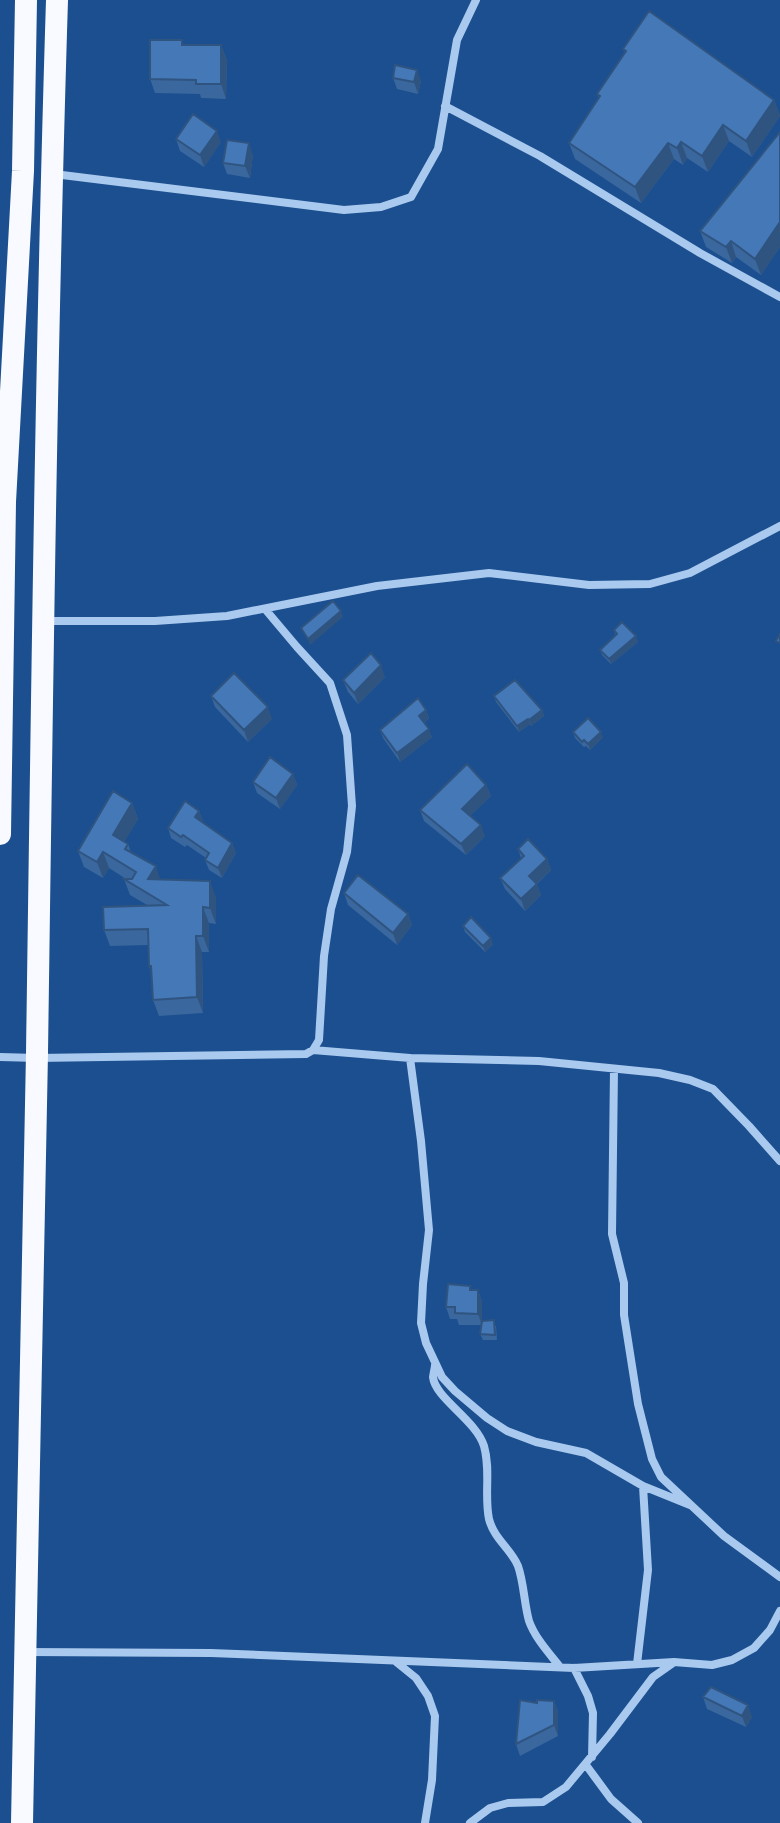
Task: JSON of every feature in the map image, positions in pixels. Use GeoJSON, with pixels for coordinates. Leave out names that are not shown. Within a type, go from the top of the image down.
{"type":"FeatureCollection","features":[{"type":"Feature","properties":{"kind":"highway"},"geometry":{"type":"LineString","coordinates":[[0,834],[3,503],[23,171],[26,0]]}},
{"type":"Feature","properties":{"kind":"highway"},"geometry":{"type":"LineString","coordinates":[[22,1823],[51,173],[57,0]]}},
{"type":"Feature","properties":{"kind":"street"},"geometry":{"type":"LineString","coordinates":[[51,173],[344,210],[381,207],[411,197],[438,149],[457,40],[476,0]]}},
{"type":"Feature","properties":{"kind":"street"},"geometry":{"type":"LineString","coordinates":[[445,106],[540,156],[700,253],[780,297]]}},
{"type":"Feature","properties":{"kind":"street"},"geometry":{"type":"LineString","coordinates":[[43,621],[155,621],[227,616],[377,586],[489,573],[589,585],[650,584],[690,573],[780,526]]}},
{"type":"Feature","properties":{"kind":"street"},"geometry":{"type":"LineString","coordinates":[[0,1057],[306,1054],[313,1050],[319,1040],[324,956],[331,909],[347,852],[352,806],[347,735],[330,683],[265,609]]}},
{"type":"Feature","properties":{"kind":"street"},"geometry":{"type":"LineString","coordinates":[[313,1050],[410,1058],[539,1061],[659,1073],[690,1080],[713,1089],[780,1161]]}},
{"type":"Feature","properties":{"kind":"street"},"geometry":{"type":"LineString","coordinates":[[410,1058],[429,1230],[421,1323],[426,1343],[442,1377],[487,1418],[507,1431],[536,1442],[586,1453],[643,1486],[690,1505]]}},
{"type":"Feature","properties":{"kind":"street"},"geometry":{"type":"LineString","coordinates":[[614,1069],[612,1234],[624,1283],[624,1315],[638,1404],[652,1459],[661,1477],[690,1505],[724,1536],[780,1577]]}},
{"type":"Feature","properties":{"kind":"street"},"geometry":{"type":"LineString","coordinates":[[435,1364],[433,1380],[479,1434],[487,1466],[486,1494],[491,1525],[518,1568],[530,1623],[560,1667]]}},
{"type":"Feature","properties":{"kind":"street"},"geometry":{"type":"LineString","coordinates":[[637,1664],[648,1570],[643,1486]]}},
{"type":"Feature","properties":{"kind":"street"},"geometry":{"type":"LineString","coordinates":[[24,1652],[211,1653],[574,1668],[674,1662],[712,1665],[754,1648],[770,1630],[780,1611]]}},
{"type":"Feature","properties":{"kind":"street"},"geometry":{"type":"LineString","coordinates":[[394,1660],[416,1678],[428,1696],[435,1716],[432,1780],[425,1823]]}},
{"type":"Feature","properties":{"kind":"street"},"geometry":{"type":"LineString","coordinates":[[470,1823],[490,1808],[508,1803],[543,1802],[566,1787],[653,1677],[674,1662]]}},
{"type":"Feature","properties":{"kind":"street"},"geometry":{"type":"LineString","coordinates":[[574,1668],[593,1713],[589,1761],[611,1799],[638,1823]]}},
{"type":"Feature","properties":{"kind":"building"},"geometry":{"type":"Polygon","coordinates":[[[649,11],[774,100],[746,141],[723,125],[702,156],[681,142],[677,148],[668,143],[635,187],[569,143],[626,51],[623,49],[649,11]]]}},
{"type":"Feature","properties":{"kind":"building"},"geometry":{"type":"Polygon","coordinates":[[[150,40],[182,40],[182,45],[221,45],[221,84],[150,79],[150,40]]]}},
{"type":"Feature","properties":{"kind":"building"},"geometry":{"type":"Polygon","coordinates":[[[395,65],[417,70],[414,82],[393,78],[395,65]]]}},
{"type":"Feature","properties":{"kind":"building"},"geometry":{"type":"Polygon","coordinates":[[[193,114],[217,131],[200,155],[176,139],[193,114]]]}},
{"type":"Feature","properties":{"kind":"building"},"geometry":{"type":"Polygon","coordinates":[[[780,132],[780,222],[755,259],[731,241],[726,247],[700,231],[780,132]]]}},
{"type":"Feature","properties":{"kind":"building"},"geometry":{"type":"Polygon","coordinates":[[[227,140],[249,143],[245,166],[223,163],[227,140]]]}},
{"type":"Feature","properties":{"kind":"building"},"geometry":{"type":"Polygon","coordinates":[[[333,601],[341,611],[308,639],[301,628],[333,601]]]}},
{"type":"Feature","properties":{"kind":"building"},"geometry":{"type":"Polygon","coordinates":[[[622,622],[636,636],[609,659],[600,650],[617,634],[614,630],[622,622]]]}},
{"type":"Feature","properties":{"kind":"building"},"geometry":{"type":"Polygon","coordinates":[[[371,653],[381,665],[354,693],[343,680],[371,653]]]}},
{"type":"Feature","properties":{"kind":"building"},"geometry":{"type":"Polygon","coordinates":[[[234,673],[268,707],[244,730],[211,696],[234,673]]]}},
{"type":"Feature","properties":{"kind":"building"},"geometry":{"type":"Polygon","coordinates":[[[515,680],[542,710],[517,726],[494,696],[515,680]]]}},
{"type":"Feature","properties":{"kind":"building"},"geometry":{"type":"Polygon","coordinates":[[[418,698],[426,710],[419,716],[429,729],[397,753],[380,730],[418,698]]]}},
{"type":"Feature","properties":{"kind":"building"},"geometry":{"type":"Polygon","coordinates":[[[588,718],[601,732],[588,744],[573,732],[588,718]]]}},
{"type":"Feature","properties":{"kind":"building"},"geometry":{"type":"Polygon","coordinates":[[[270,757],[293,774],[276,798],[253,782],[270,757]]]}},
{"type":"Feature","properties":{"kind":"building"},"geometry":{"type":"Polygon","coordinates":[[[467,764],[486,785],[462,809],[481,825],[461,844],[420,810],[467,764]]]}},
{"type":"Feature","properties":{"kind":"building"},"geometry":{"type":"Polygon","coordinates":[[[113,791],[132,803],[113,835],[128,844],[125,849],[156,866],[148,879],[210,881],[210,908],[203,907],[203,936],[196,936],[197,997],[153,1000],[148,929],[104,930],[103,907],[167,905],[124,879],[132,879],[136,872],[103,852],[97,862],[78,851],[113,791]]]}},
{"type":"Feature","properties":{"kind":"building"},"geometry":{"type":"Polygon","coordinates":[[[185,801],[199,811],[195,817],[232,843],[218,868],[205,860],[209,853],[168,828],[185,801]]]}},
{"type":"Feature","properties":{"kind":"building"},"geometry":{"type":"Polygon","coordinates":[[[528,839],[547,859],[529,876],[537,884],[521,899],[500,878],[524,856],[518,849],[528,839]]]}},
{"type":"Feature","properties":{"kind":"building"},"geometry":{"type":"Polygon","coordinates":[[[358,875],[408,914],[393,933],[344,893],[358,875]]]}},
{"type":"Feature","properties":{"kind":"building"},"geometry":{"type":"Polygon","coordinates":[[[471,917],[491,938],[483,946],[463,926],[471,917]]]}},
{"type":"Feature","properties":{"kind":"building"},"geometry":{"type":"Polygon","coordinates":[[[448,1284],[478,1290],[478,1314],[455,1313],[455,1307],[446,1307],[448,1284]]]}},
{"type":"Feature","properties":{"kind":"building"},"geometry":{"type":"Polygon","coordinates":[[[494,1320],[495,1335],[480,1334],[482,1321],[494,1320]]]}},
{"type":"Feature","properties":{"kind":"building"},"geometry":{"type":"Polygon","coordinates":[[[711,1687],[748,1705],[742,1716],[703,1697],[711,1687]]]}},
{"type":"Feature","properties":{"kind":"building"},"geometry":{"type":"Polygon","coordinates":[[[520,1700],[537,1703],[537,1700],[554,1701],[554,1725],[516,1744],[520,1700]]]}}]}
